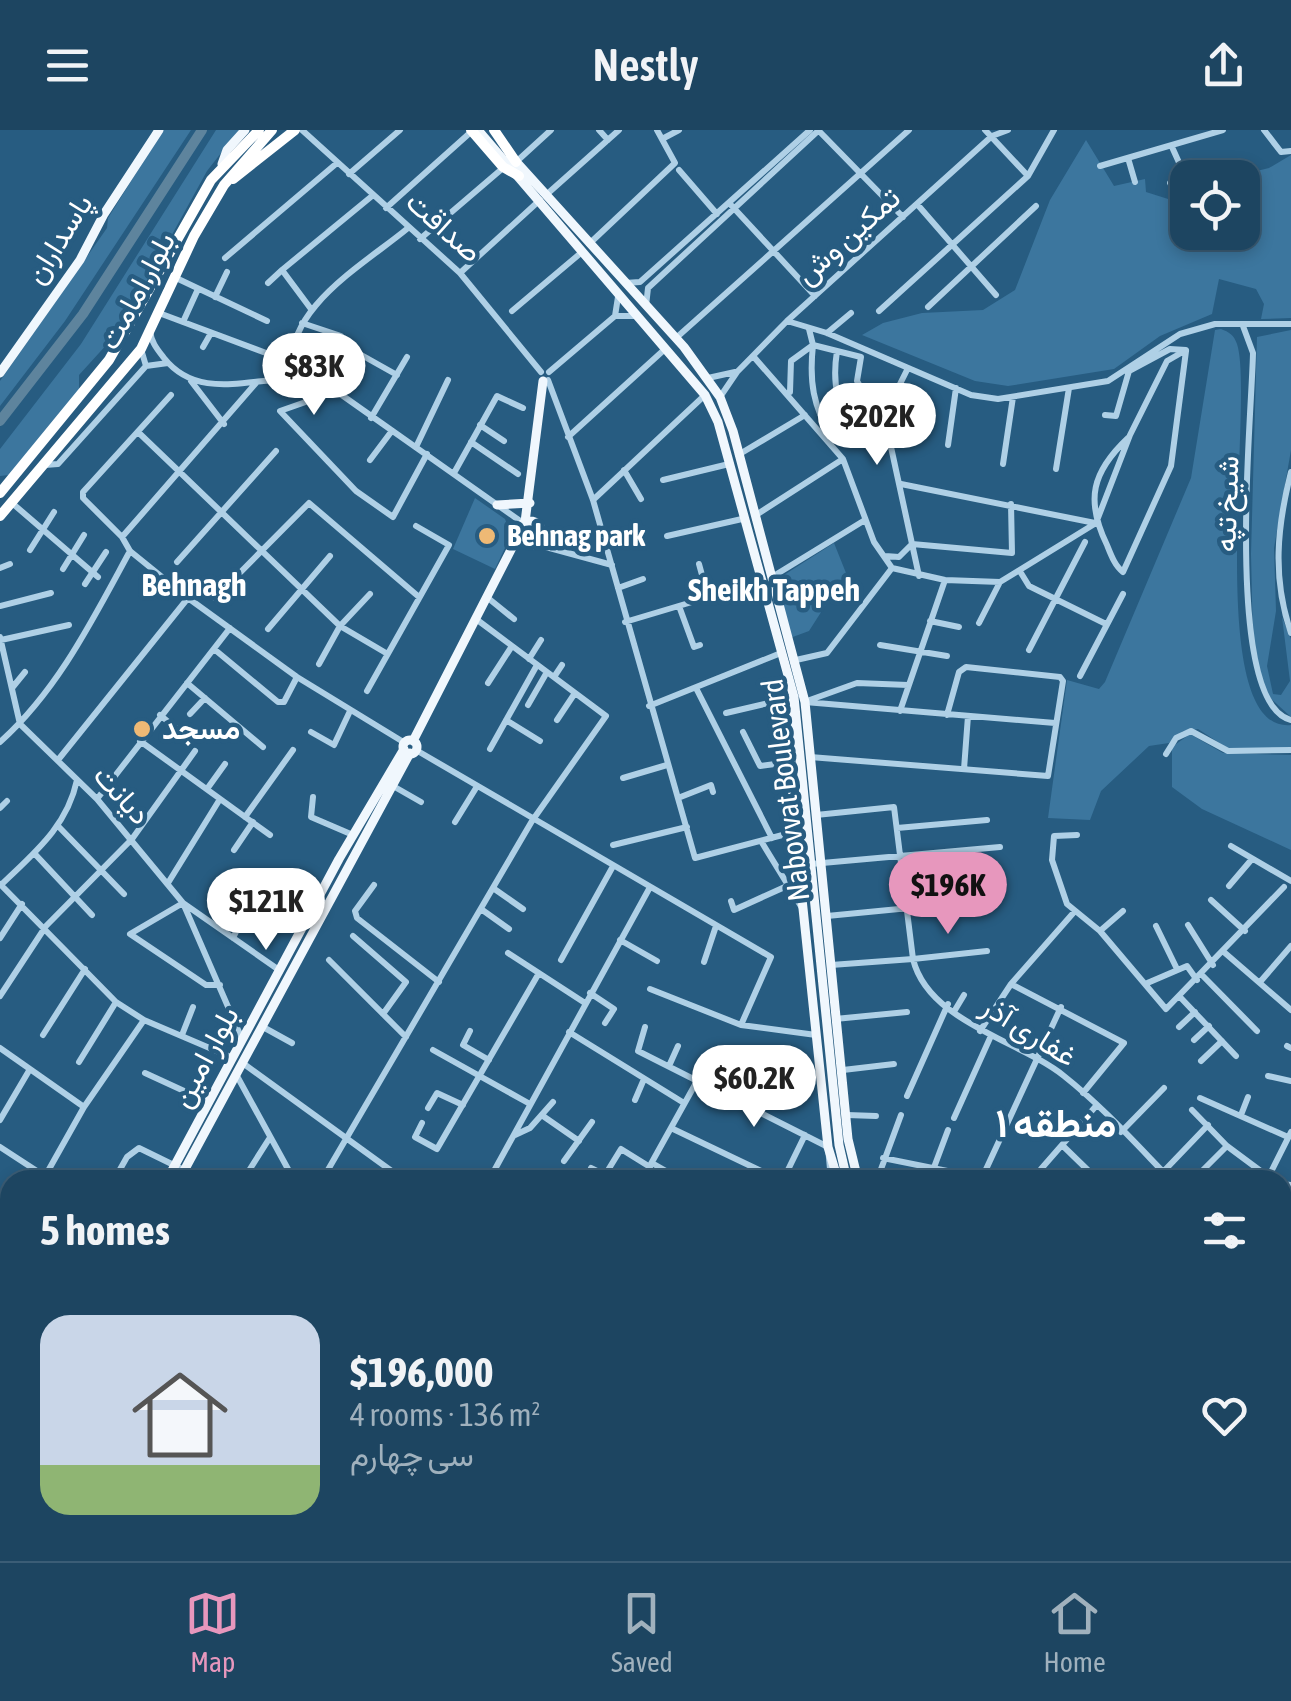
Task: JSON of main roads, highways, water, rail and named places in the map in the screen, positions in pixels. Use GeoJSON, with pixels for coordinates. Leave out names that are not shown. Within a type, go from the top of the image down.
{"type":"FeatureCollection","features":[{"type":"Feature","properties":{"kind":"highway","name":"بلوار امامت"},"geometry":{"type":"LineString","coordinates":[[0,493],[110,360],[222,164],[259,130]]}},
{"type":"Feature","properties":{"kind":"highway","name":"بلوار امامت"},"geometry":{"type":"LineString","coordinates":[[0,516],[141,349],[173,277],[224,185],[272,130]]}},
{"type":"Feature","properties":{"kind":"highway"},"geometry":{"type":"LineString","coordinates":[[224,185],[298,130]]}},
{"type":"Feature","properties":{"kind":"highway"},"geometry":{"type":"LineString","coordinates":[[473,130],[503,167],[519,176]]}},
{"type":"Feature","properties":{"kind":"highway"},"geometry":{"type":"LineString","coordinates":[[491,130],[516,162]]}},
{"type":"Feature","properties":{"kind":"highway"},"geometry":{"type":"LineString","coordinates":[[110,360],[130,346],[128,366]]}},
{"type":"Feature","properties":{"kind":"main road","name":"پاسداران"},"geometry":{"type":"LineString","coordinates":[[0,373],[80,260],[104,214],[158,130]]}},
{"type":"Feature","properties":{"kind":"main road"},"geometry":{"type":"LineString","coordinates":[[222,164],[227,150],[245,130]]}},
{"type":"Feature","properties":{"kind":"main road","name":"Nabovvat Boulevard"},"geometry":{"type":"LineString","coordinates":[[473,130],[543,198]]}},
{"type":"Feature","properties":{"kind":"main road","name":"Nabovvat Boulevard"},"geometry":{"type":"LineString","coordinates":[[516,162],[585,249],[679,343],[720,397],[738,455],[759,582],[794,697],[826,966],[838,1146],[844,1170]]}},
{"type":"Feature","properties":{"kind":"main road","name":"Nabovvat Boulevard"},"geometry":{"type":"LineString","coordinates":[[620,287],[636,316],[704,395],[718,422],[796,660],[805,702],[815,864],[826,916],[826,966],[856,1170]]}},
{"type":"Feature","properties":{"kind":"main road"},"geometry":{"type":"LineString","coordinates":[[654,336],[660,338],[664,327]]}},
{"type":"Feature","properties":{"kind":"main road"},"geometry":{"type":"LineString","coordinates":[[674,359],[679,343]]}},
{"type":"Feature","properties":{"kind":"main road"},"geometry":{"type":"LineString","coordinates":[[524,534],[545,376]]}},
{"type":"Feature","properties":{"kind":"main road"},"geometry":{"type":"LineString","coordinates":[[501,508],[530,503]]}},
{"type":"Feature","properties":{"kind":"main road"},"geometry":{"type":"LineString","coordinates":[[530,503],[539,528]]}},
{"type":"Feature","properties":{"kind":"main road"},"geometry":{"type":"LineString","coordinates":[[524,534],[539,528]]}},
{"type":"Feature","properties":{"kind":"main road"},"geometry":{"type":"LineString","coordinates":[[524,534],[539,528]]}},
{"type":"Feature","properties":{"kind":"main road","name":"بلوار امین"},"geometry":{"type":"LineString","coordinates":[[180,1170],[242,1040],[394,786],[476,619],[524,534]]}},
{"type":"Feature","properties":{"kind":"main road"},"geometry":{"type":"LineString","coordinates":[[794,697],[788,712],[795,832],[833,1170]]}},
{"type":"Feature","properties":{"kind":"main road","name":"بلوار امین"},"geometry":{"type":"LineString","coordinates":[[180,1170],[244,1064],[353,835],[410,747]]}},
{"type":"Feature","properties":{"kind":"waterway"},"geometry":{"type":"LineString","coordinates":[[0,421],[83,314],[202,130]]}},
{"type":"Feature","properties":{"kind":"place","name":"Behnag park"},"geometry":{"type":"Point","coordinates":[487,536]}},
{"type":"Feature","properties":{"kind":"place","name":"مسجد"},"geometry":{"type":"Point","coordinates":[142,729]}},
{"type":"Feature","properties":{"kind":"district","name":"Behnagh"},"geometry":{"type":"Point","coordinates":[194,585]}},
{"type":"Feature","properties":{"kind":"district","name":"Sheikh Tappeh"},"geometry":{"type":"Point","coordinates":[774,590]}},
{"type":"Feature","properties":{"kind":"district","name":"منطقه ۱"},"geometry":{"type":"Point","coordinates":[1056,1123]}}]}
